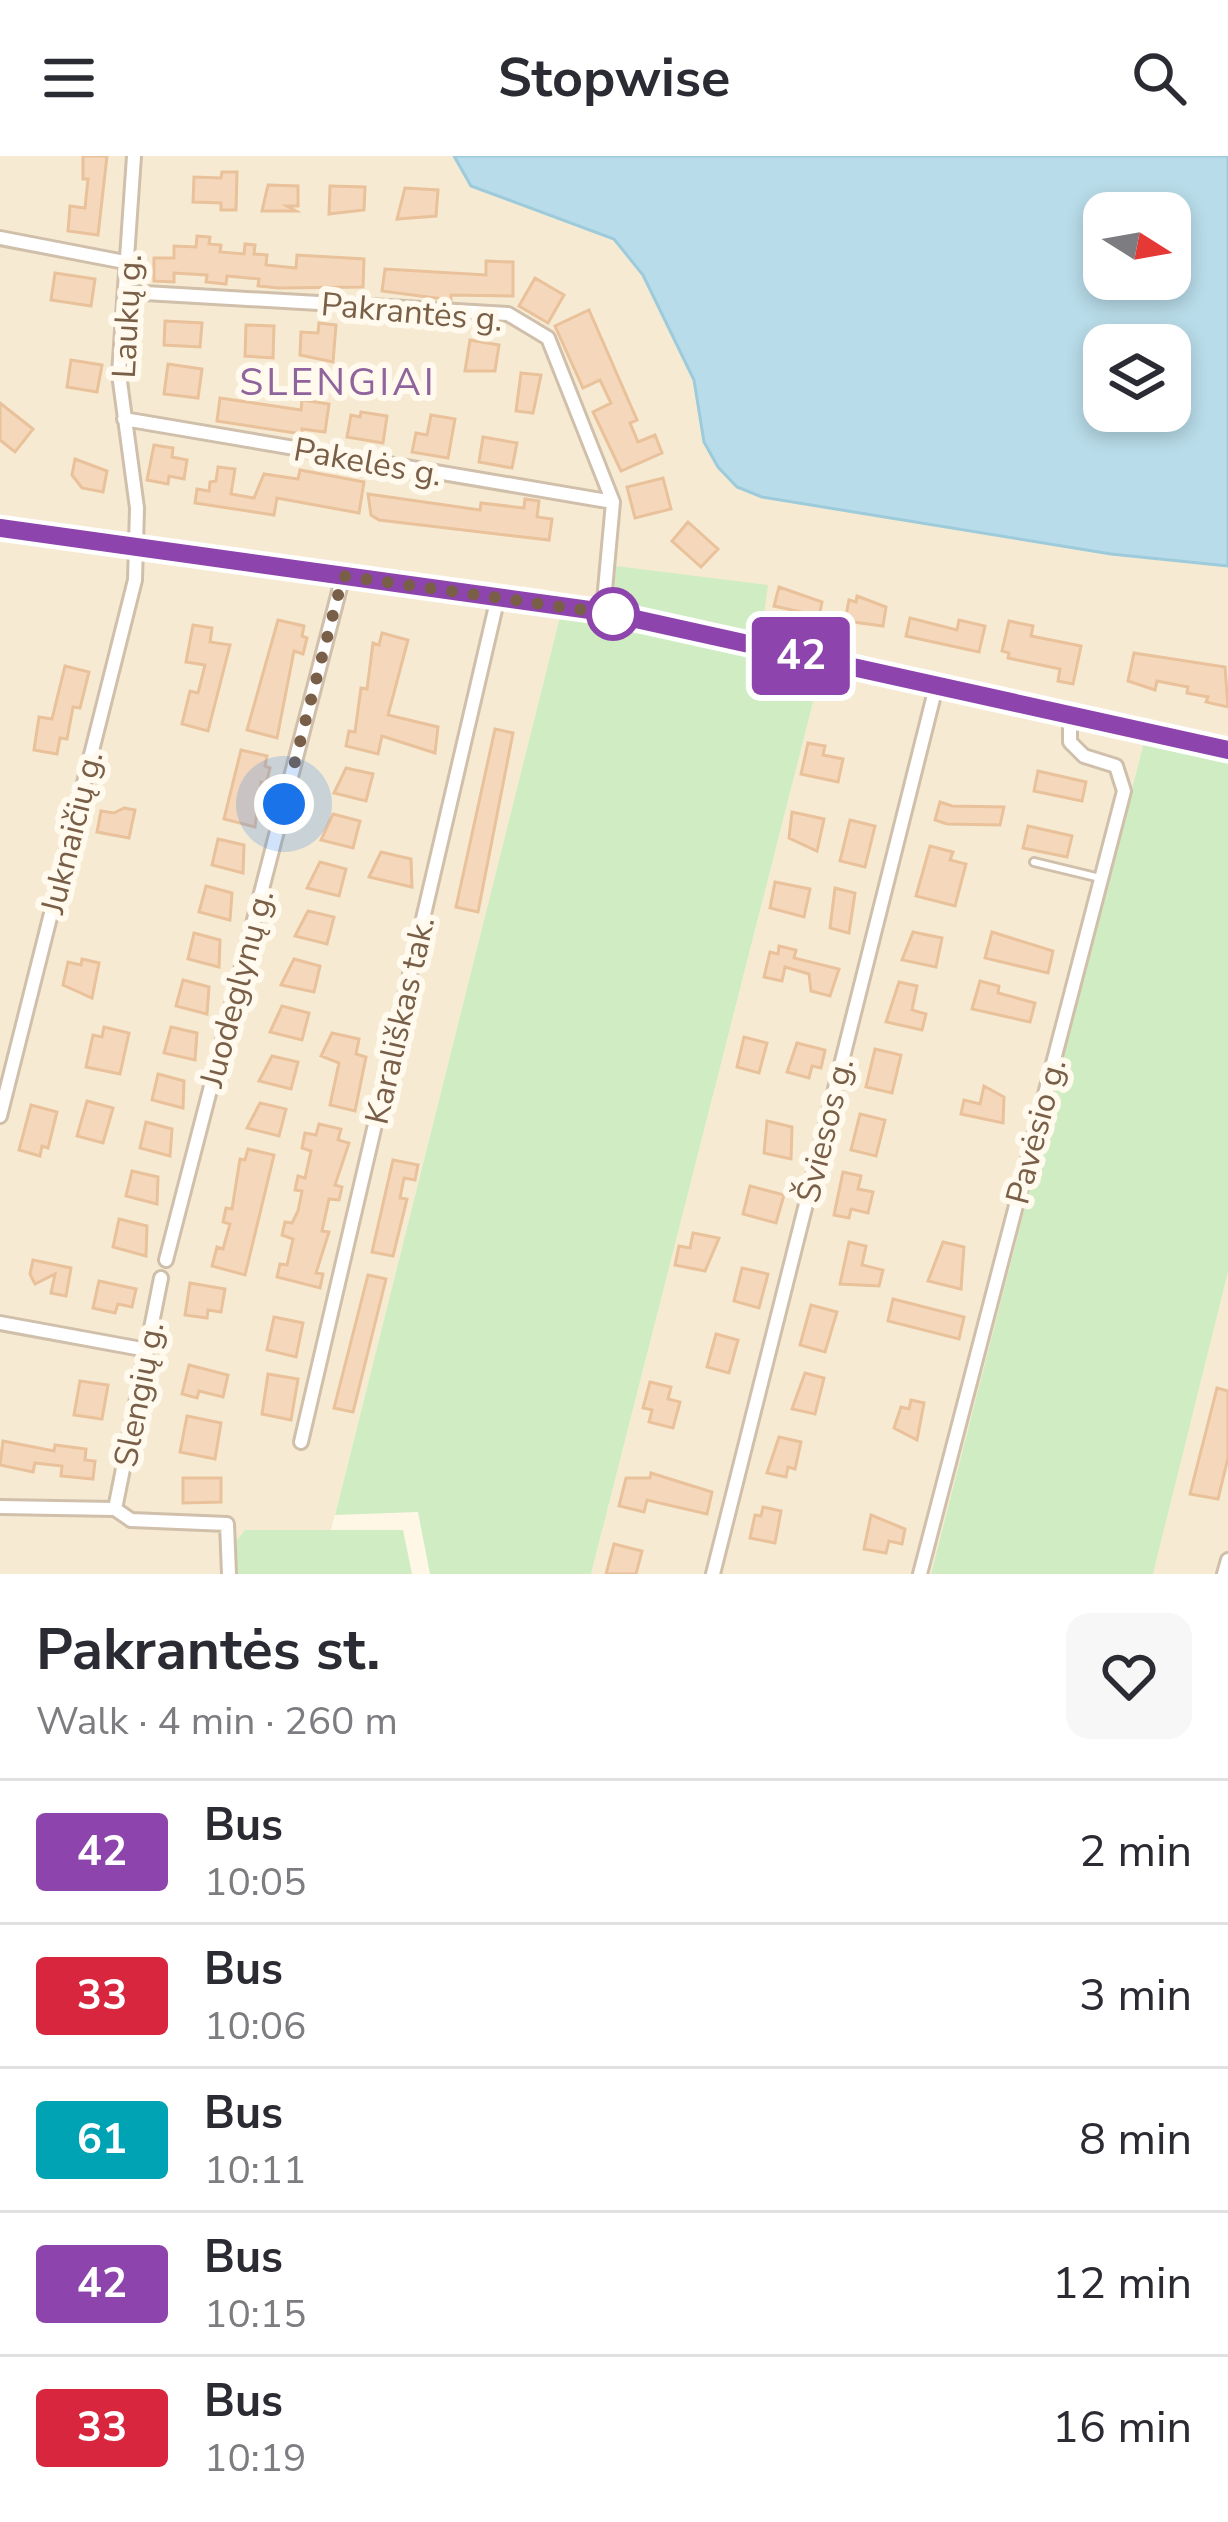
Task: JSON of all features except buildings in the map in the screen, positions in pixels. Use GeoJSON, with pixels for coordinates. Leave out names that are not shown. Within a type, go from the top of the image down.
{"type":"FeatureCollection","features":[{"type":"Feature","properties":{"kind":"main road"},"geometry":{"type":"LineString","coordinates":[[0,528],[604,612],[1228,750]]}},
{"type":"Feature","properties":{"kind":"street","name":"Laukų g."},"geometry":{"type":"LineString","coordinates":[[134,156],[119,374],[138,547]]}},
{"type":"Feature","properties":{"kind":"street"},"geometry":{"type":"LineString","coordinates":[[0,238],[130,263]]}},
{"type":"Feature","properties":{"kind":"street","name":"Pakrantės g."},"geometry":{"type":"LineString","coordinates":[[128,292],[508,314],[548,338],[613,502],[604,612]]}},
{"type":"Feature","properties":{"kind":"street","name":"Pakelės g."},"geometry":{"type":"LineString","coordinates":[[124,419],[613,502]]}},
{"type":"Feature","properties":{"kind":"street","name":"Juknaičių g."},"geometry":{"type":"LineString","coordinates":[[0,1116],[135,580],[138,547]]}},
{"type":"Feature","properties":{"kind":"street","name":"Juodeglynų g."},"geometry":{"type":"LineString","coordinates":[[166,1260],[343,576]]}},
{"type":"Feature","properties":{"kind":"street","name":"Karališkas tak."},"geometry":{"type":"LineString","coordinates":[[301,1442],[498,597]]}},
{"type":"Feature","properties":{"kind":"street","name":"Šviesos g."},"geometry":{"type":"LineString","coordinates":[[713,1574],[935,687]]}},
{"type":"Feature","properties":{"kind":"street","name":"Pavėsio g."},"geometry":{"type":"LineString","coordinates":[[920,1574],[1124,780],[1116,766],[1084,756],[1070,742],[1070,716]]}},
{"type":"Feature","properties":{"kind":"street","name":"Slengių g."},"geometry":{"type":"LineString","coordinates":[[116,1509],[161,1278]]}},
{"type":"Feature","properties":{"kind":"street"},"geometry":{"type":"LineString","coordinates":[[0,1323],[147,1350]]}},
{"type":"Feature","properties":{"kind":"street"},"geometry":{"type":"LineString","coordinates":[[0,1507],[116,1509],[130,1520],[227,1524],[229,1574]]}},
{"type":"Feature","properties":{"kind":"street"},"geometry":{"type":"LineString","coordinates":[[1224,1574],[1228,1560]]}},
{"type":"Feature","properties":{"kind":"lane"},"geometry":{"type":"LineString","coordinates":[[1034,862],[1101,878]]}},
{"type":"Feature","properties":{"kind":"shaded area"},"geometry":{"type":"Polygon","coordinates":[[[0,156],[454,156],[472,186],[614,239],[643,275],[694,381],[704,442],[737,487],[762,497],[1111,554],[1228,566],[1228,739],[542,589],[0,517],[0,156]]]}},
{"type":"Feature","properties":{"kind":"shaded area"},"geometry":{"type":"Polygon","coordinates":[[[0,539],[560,617],[331,1530],[245,1531],[235,1542],[238,1574],[0,1574],[0,539]]]}},
{"type":"Feature","properties":{"kind":"shaded area"},"geometry":{"type":"Polygon","coordinates":[[[821,671],[1144,742],[931,1574],[591,1574],[821,671]]]}},
{"type":"Feature","properties":{"kind":"shaded area"},"geometry":{"type":"Polygon","coordinates":[[[1228,1272],[1228,1574],[1153,1574],[1228,1272]]]}},
{"type":"Feature","properties":{"kind":"green space"},"geometry":{"type":"Polygon","coordinates":[[[616,566],[768,585],[761,638],[613,603],[616,566]]]}},
{"type":"Feature","properties":{"kind":"green space"},"geometry":{"type":"Polygon","coordinates":[[[560,617],[821,671],[591,1574],[430,1574],[418,1512],[335,1515],[560,617]]]}},
{"type":"Feature","properties":{"kind":"green space"},"geometry":{"type":"Polygon","coordinates":[[[1144,742],[1228,761],[1228,1272],[1153,1574],[931,1574],[1144,742]]]}},
{"type":"Feature","properties":{"kind":"green space"},"geometry":{"type":"Polygon","coordinates":[[[245,1530],[403,1530],[412,1574],[238,1574],[235,1542],[245,1530]]]}},
{"type":"Feature","properties":{"kind":"water"},"geometry":{"type":"Polygon","coordinates":[[[454,156],[1228,156],[1228,566],[1111,554],[762,497],[737,487],[704,442],[694,380],[643,275],[614,239],[471,186],[454,156]]]}},
{"type":"Feature","properties":{"kind":"bus line","name":"42"},"geometry":{"type":"LineString","coordinates":[[0,528],[604,612],[1228,750]]}},
{"type":"Feature","properties":{"kind":"district","name":"SLENGIAI"},"geometry":{"type":"Point","coordinates":[338,381]}},
{"type":"Feature","properties":{"kind":"route"},"geometry":{"type":"LineString","coordinates":[[284,804],[343,576],[613,614]]}}]}
